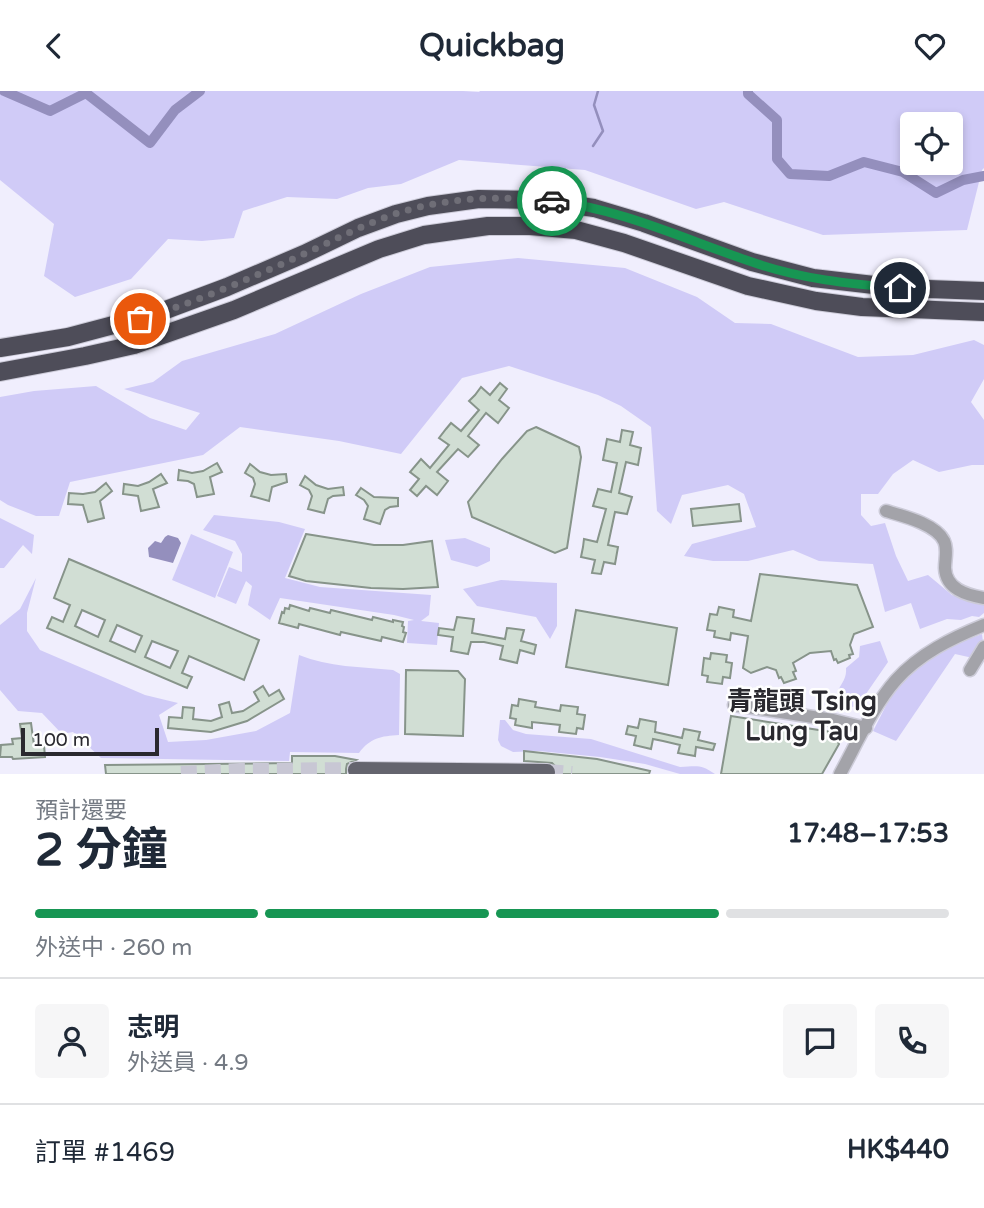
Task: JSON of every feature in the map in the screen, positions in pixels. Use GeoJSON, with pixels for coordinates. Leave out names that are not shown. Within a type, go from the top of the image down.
{"type":"FeatureCollection","features":[{"type":"Feature","properties":{"kind":"highway"},"geometry":{"type":"LineString","coordinates":[[0,348],[68,337],[163,312],[227,288],[358,228],[396,214],[479,198],[540,200],[594,208],[752,262],[813,278],[900,288],[984,291]]}},
{"type":"Feature","properties":{"kind":"highway"},"geometry":{"type":"LineString","coordinates":[[0,372],[134,345],[234,310],[379,249],[424,235],[488,226],[576,230],[624,243],[748,286],[816,301],[862,307],[984,312]]}},
{"type":"Feature","properties":{"kind":"main road"},"geometry":{"type":"LineString","coordinates":[[356,770],[547,772]]}},
{"type":"Feature","properties":{"kind":"street"},"geometry":{"type":"LineString","coordinates":[[886,511],[934,530],[943,540],[946,576],[950,585],[958,591],[984,598]]}},
{"type":"Feature","properties":{"kind":"street"},"geometry":{"type":"LineString","coordinates":[[840,774],[884,695],[897,679],[911,665],[943,644],[984,626]]}},
{"type":"Feature","properties":{"kind":"street"},"geometry":{"type":"LineString","coordinates":[[970,670],[984,647]]}},
{"type":"Feature","properties":{"kind":"street"},"geometry":{"type":"LineString","coordinates":[[734,705],[833,720],[866,728]]}},
{"type":"Feature","properties":{"kind":"shaded area"},"geometry":{"type":"Polygon","coordinates":[[[0,91],[984,91],[984,168],[967,230],[823,235],[724,202],[696,209],[585,170],[459,160],[401,184],[368,188],[337,199],[287,197],[243,211],[234,238],[202,241],[168,239],[131,279],[75,297],[44,276],[54,224],[0,180],[0,91]]]}},
{"type":"Feature","properties":{"kind":"shaded area"},"geometry":{"type":"Polygon","coordinates":[[[518,258],[625,268],[697,297],[735,323],[771,324],[858,357],[913,355],[974,340],[984,345],[984,379],[971,402],[984,420],[984,465],[939,472],[913,460],[893,474],[878,494],[861,494],[861,515],[871,526],[885,523],[908,581],[928,575],[952,595],[984,603],[984,613],[979,617],[972,616],[961,620],[947,619],[920,629],[911,603],[885,612],[873,564],[819,561],[793,550],[748,561],[713,561],[684,556],[692,544],[756,527],[744,494],[728,485],[682,495],[671,524],[657,511],[651,427],[621,406],[598,395],[509,366],[462,378],[401,454],[339,441],[240,427],[203,455],[70,482],[59,516],[36,516],[0,500],[0,397],[96,386],[150,418],[186,430],[200,413],[124,389],[153,382],[182,361],[275,334],[361,294],[430,267],[518,258]]]}},
{"type":"Feature","properties":{"kind":"shaded area"},"geometry":{"type":"Polygon","coordinates":[[[214,515],[279,522],[305,529],[285,578],[320,587],[431,595],[429,615],[421,621],[439,623],[437,645],[407,643],[408,621],[414,620],[394,615],[280,598],[270,620],[248,605],[252,586],[246,581],[236,604],[217,596],[229,567],[242,572],[242,554],[235,541],[203,530],[214,515]]]}},
{"type":"Feature","properties":{"kind":"shaded area"},"geometry":{"type":"Polygon","coordinates":[[[0,518],[34,535],[32,554],[23,545],[4,568],[0,568],[0,518]]]}},
{"type":"Feature","properties":{"kind":"shaded area"},"geometry":{"type":"Polygon","coordinates":[[[191,534],[233,552],[215,598],[172,580],[191,534]]]}},
{"type":"Feature","properties":{"kind":"shaded area"},"geometry":{"type":"Polygon","coordinates":[[[168,535],[178,538],[181,543],[173,563],[149,557],[148,548],[155,541],[161,543],[168,535]]]}},
{"type":"Feature","properties":{"kind":"shaded area"},"geometry":{"type":"Polygon","coordinates":[[[465,538],[490,548],[490,561],[477,567],[451,560],[445,540],[465,538]]]}},
{"type":"Feature","properties":{"kind":"shaded area"},"geometry":{"type":"Polygon","coordinates":[[[36,578],[27,613],[27,631],[40,650],[145,695],[178,703],[159,715],[168,742],[206,740],[256,731],[290,713],[299,655],[333,664],[393,670],[400,674],[399,735],[376,739],[359,753],[290,752],[289,761],[101,758],[73,732],[62,734],[42,713],[18,711],[0,690],[0,625],[20,609],[36,578]]]}},
{"type":"Feature","properties":{"kind":"shaded area"},"geometry":{"type":"Polygon","coordinates":[[[501,580],[557,583],[557,626],[550,639],[536,617],[477,606],[463,589],[501,580]]]}},
{"type":"Feature","properties":{"kind":"shaded area"},"geometry":{"type":"Polygon","coordinates":[[[982,634],[983,642],[973,658],[955,654],[896,741],[873,731],[894,690],[912,671],[942,649],[982,634]]]}},
{"type":"Feature","properties":{"kind":"shaded area"},"geometry":{"type":"Polygon","coordinates":[[[880,641],[888,662],[859,704],[855,707],[843,706],[836,701],[846,668],[859,657],[860,646],[880,641]]]}},
{"type":"Feature","properties":{"kind":"shaded area"},"geometry":{"type":"Polygon","coordinates":[[[500,720],[505,720],[513,730],[526,734],[591,739],[680,767],[702,767],[715,774],[680,774],[645,764],[600,757],[539,751],[513,752],[501,746],[498,740],[500,720]]]}},
{"type":"Feature","properties":{"kind":"building"},"geometry":{"type":"Polygon","coordinates":[[[500,383],[507,389],[499,400],[509,408],[498,423],[486,413],[468,436],[479,445],[468,457],[458,449],[437,472],[448,481],[437,495],[426,486],[417,496],[410,490],[419,479],[410,472],[421,459],[430,468],[449,445],[439,438],[451,423],[461,431],[479,410],[469,401],[481,387],[490,395],[500,383]]]}},
{"type":"Feature","properties":{"kind":"building"},"geometry":{"type":"Polygon","coordinates":[[[536,427],[579,447],[581,457],[567,548],[555,553],[472,517],[468,502],[527,431],[536,427]]]}},
{"type":"Feature","properties":{"kind":"building"},"geometry":{"type":"Polygon","coordinates":[[[622,430],[633,432],[630,445],[641,448],[638,465],[626,462],[619,493],[632,497],[627,514],[615,512],[608,545],[618,547],[615,564],[604,562],[601,574],[592,573],[595,560],[581,557],[584,539],[597,542],[606,509],[593,506],[598,489],[611,492],[617,463],[603,460],[607,439],[620,442],[622,430]]]}},
{"type":"Feature","properties":{"kind":"building"},"geometry":{"type":"Polygon","coordinates":[[[217,463],[222,472],[210,477],[214,494],[197,497],[194,484],[178,480],[179,470],[192,473],[203,471],[217,463]]]}},
{"type":"Feature","properties":{"kind":"building"},"geometry":{"type":"Polygon","coordinates":[[[250,464],[260,472],[271,475],[286,474],[287,482],[272,487],[269,501],[251,496],[255,484],[253,478],[245,473],[250,464]]]}},
{"type":"Feature","properties":{"kind":"building"},"geometry":{"type":"Polygon","coordinates":[[[161,474],[167,483],[153,489],[159,507],[141,511],[138,496],[123,494],[124,484],[138,486],[161,474]]]}},
{"type":"Feature","properties":{"kind":"building"},"geometry":{"type":"Polygon","coordinates":[[[305,476],[316,485],[328,489],[343,487],[344,495],[328,499],[324,513],[308,509],[312,496],[309,490],[300,485],[305,476]]]}},
{"type":"Feature","properties":{"kind":"building"},"geometry":{"type":"Polygon","coordinates":[[[106,483],[112,491],[100,501],[104,518],[88,522],[83,505],[68,504],[69,493],[95,492],[106,483]]]}},
{"type":"Feature","properties":{"kind":"building"},"geometry":{"type":"Polygon","coordinates":[[[361,488],[374,497],[398,498],[398,506],[385,510],[380,524],[364,519],[368,506],[356,495],[361,488]]]}},
{"type":"Feature","properties":{"kind":"building"},"geometry":{"type":"Polygon","coordinates":[[[739,504],[741,521],[693,526],[691,509],[739,504]]]}},
{"type":"Feature","properties":{"kind":"building"},"geometry":{"type":"Polygon","coordinates":[[[306,534],[374,545],[432,541],[438,587],[371,588],[306,581],[289,576],[306,534]]]}},
{"type":"Feature","properties":{"kind":"building"},"geometry":{"type":"Polygon","coordinates":[[[69,559],[259,640],[244,680],[189,656],[182,673],[192,677],[187,688],[47,628],[52,617],[63,622],[70,605],[54,598],[69,559]],[[82,610],[75,626],[98,637],[105,620],[82,610]],[[117,625],[110,641],[135,652],[142,636],[117,625]],[[152,641],[145,657],[170,668],[178,651],[152,641]]]}},
{"type":"Feature","properties":{"kind":"building"},"geometry":{"type":"Polygon","coordinates":[[[760,574],[857,585],[873,627],[854,634],[850,645],[853,654],[849,655],[850,658],[838,663],[831,651],[810,653],[793,663],[796,679],[784,683],[776,670],[767,667],[751,673],[743,668],[748,636],[731,633],[730,640],[714,637],[715,631],[707,630],[710,614],[717,615],[719,607],[734,610],[733,617],[751,621],[760,574]]]}},
{"type":"Feature","properties":{"kind":"building"},"geometry":{"type":"Polygon","coordinates":[[[290,605],[309,611],[310,608],[330,613],[331,610],[372,620],[373,617],[403,622],[403,632],[406,633],[403,642],[382,637],[381,641],[341,632],[340,635],[299,624],[298,628],[279,623],[282,612],[284,613],[285,608],[289,609],[290,605]]]}},
{"type":"Feature","properties":{"kind":"building"},"geometry":{"type":"Polygon","coordinates":[[[576,610],[677,628],[668,685],[566,667],[576,610]]]}},
{"type":"Feature","properties":{"kind":"building"},"geometry":{"type":"Polygon","coordinates":[[[457,617],[474,619],[472,633],[505,639],[507,628],[524,630],[521,641],[536,645],[534,654],[520,650],[517,663],[500,659],[503,646],[484,642],[471,642],[468,654],[451,651],[453,637],[438,635],[439,628],[454,630],[457,617]]]}},
{"type":"Feature","properties":{"kind":"building"},"geometry":{"type":"Polygon","coordinates":[[[711,653],[727,655],[726,662],[732,663],[730,678],[723,677],[722,684],[707,682],[708,676],[702,675],[704,658],[710,659],[711,653]]]}},
{"type":"Feature","properties":{"kind":"building"},"geometry":{"type":"Polygon","coordinates":[[[406,670],[458,671],[465,679],[463,736],[405,734],[406,670]]]}},
{"type":"Feature","properties":{"kind":"building"},"geometry":{"type":"Polygon","coordinates":[[[263,686],[269,696],[279,690],[284,699],[247,721],[211,732],[168,728],[169,717],[182,718],[183,707],[194,708],[193,719],[211,721],[222,717],[219,705],[229,702],[232,713],[243,711],[259,701],[254,692],[263,686]]]}},
{"type":"Feature","properties":{"kind":"building"},"geometry":{"type":"Polygon","coordinates":[[[519,699],[536,702],[535,707],[560,711],[561,705],[578,707],[577,714],[585,715],[583,729],[577,728],[576,734],[559,732],[560,725],[532,722],[532,728],[515,725],[516,719],[510,718],[512,705],[518,706],[519,699]]]}},
{"type":"Feature","properties":{"kind":"building"},"geometry":{"type":"Polygon","coordinates":[[[731,716],[831,732],[839,744],[822,774],[721,774],[731,716]]]}},
{"type":"Feature","properties":{"kind":"building"},"geometry":{"type":"Polygon","coordinates":[[[640,719],[656,722],[655,732],[682,738],[684,729],[700,732],[698,740],[715,744],[713,750],[696,747],[695,756],[678,753],[680,745],[653,739],[651,749],[634,745],[636,736],[626,734],[628,726],[638,728],[640,719]]]}},
{"type":"Feature","properties":{"kind":"building"},"geometry":{"type":"Polygon","coordinates":[[[31,723],[34,745],[44,745],[45,757],[0,757],[1,745],[13,744],[12,739],[22,738],[20,724],[31,723]]]}},
{"type":"Feature","properties":{"kind":"building"},"geometry":{"type":"Polygon","coordinates":[[[524,751],[597,759],[650,771],[649,774],[557,774],[552,763],[524,761],[524,751]]]}},
{"type":"Feature","properties":{"kind":"building"},"geometry":{"type":"Polygon","coordinates":[[[292,756],[335,756],[356,760],[347,764],[346,774],[106,774],[105,765],[292,763],[292,756]]]}},
{"type":"Feature","properties":{"kind":"waterway"},"geometry":{"type":"LineString","coordinates":[[4,91],[50,111],[86,93],[150,143],[175,110],[200,91]]}},
{"type":"Feature","properties":{"kind":"waterway"},"geometry":{"type":"LineString","coordinates":[[593,146],[603,131],[594,105],[598,91]]}},
{"type":"Feature","properties":{"kind":"waterway"},"geometry":{"type":"LineString","coordinates":[[748,91],[748,94],[777,120],[777,159],[790,174],[829,176],[864,162],[903,172],[936,193],[963,180],[984,176]]}},
{"type":"Feature","properties":{"kind":"tunnel"},"geometry":{"type":"LineString","coordinates":[[181,774],[356,770]]}},
{"type":"Feature","properties":{"kind":"tunnel"},"geometry":{"type":"LineString","coordinates":[[547,772],[572,774]]}},
{"type":"Feature","properties":{"kind":"way so far"},"geometry":{"type":"LineString","coordinates":[[140,319],[227,288],[358,228],[408,210],[479,198],[552,201]]}},
{"type":"Feature","properties":{"kind":"district","name":"青龍頭 Tsing Lung Tau"},"geometry":{"type":"Point","coordinates":[802,716]}},
{"type":"Feature","properties":{"kind":"route"},"geometry":{"type":"LineString","coordinates":[[552,201],[594,208],[628,218],[752,262],[801,276],[900,288]]}}]}
